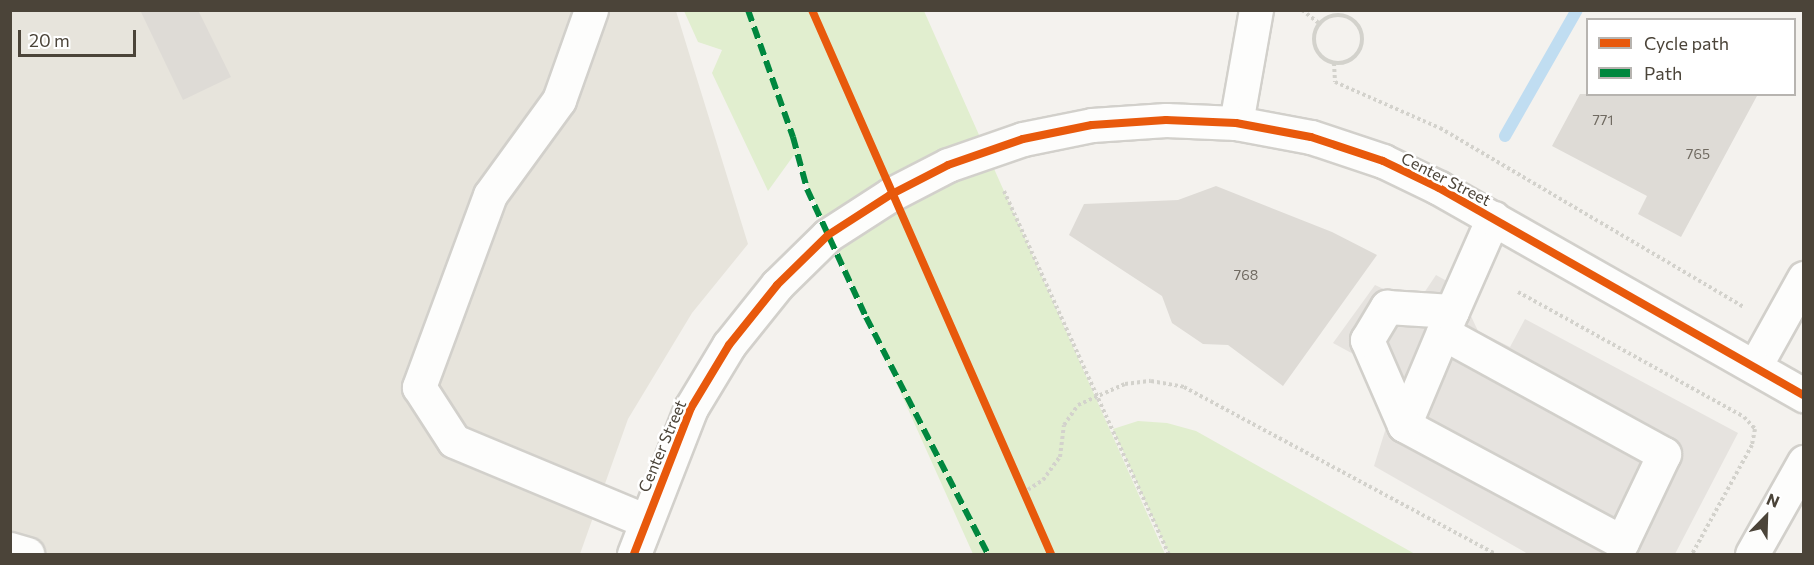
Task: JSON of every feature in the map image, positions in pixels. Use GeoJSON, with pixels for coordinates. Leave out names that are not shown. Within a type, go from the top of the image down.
{"type":"FeatureCollection","features":[{"type":"Feature","properties":{"kind":"street"},"geometry":{"type":"LineString","coordinates":[[591,10],[558,100],[490,195],[419,387],[454,441],[646,521]]}},
{"type":"Feature","properties":{"kind":"street"},"geometry":{"type":"LineString","coordinates":[[1236,123],[1256,10]]}},
{"type":"Feature","properties":{"kind":"street","name":"Center Street"},"geometry":{"type":"LineString","coordinates":[[634,555],[691,408],[729,345],[777,285],[828,235],[890,195],[948,165],[1023,139],[1092,125],[1166,120],[1236,123],[1311,137],[1383,161],[1493,218],[1803,395]]}},
{"type":"Feature","properties":{"kind":"street"},"geometry":{"type":"LineString","coordinates":[[1404,425],[1493,218]]}},
{"type":"Feature","properties":{"kind":"street"},"geometry":{"type":"LineString","coordinates":[[1755,366],[1803,278]]}},
{"type":"Feature","properties":{"kind":"street"},"geometry":{"type":"LineString","coordinates":[[1387,307],[1448,322],[1664,454],[1622,542],[1404,425],[1368,340],[1387,307]]}},
{"type":"Feature","properties":{"kind":"street"},"geometry":{"type":"LineString","coordinates":[[1752,555],[1803,462]]}},
{"type":"Feature","properties":{"kind":"street"},"geometry":{"type":"LineString","coordinates":[[10,549],[27,555]]}},
{"type":"Feature","properties":{"kind":"path"},"geometry":{"type":"LineString","coordinates":[[1302,10],[1320,24]]}},
{"type":"Feature","properties":{"kind":"path"},"geometry":{"type":"LineString","coordinates":[[1335,15],[1347,16],[1362,36],[1360,49],[1353,58],[1334,63],[1318,54],[1313,42],[1320,24],[1335,15]]}},
{"type":"Feature","properties":{"kind":"path"},"geometry":{"type":"LineString","coordinates":[[1334,63],[1335,82],[1440,128],[1777,325]]}},
{"type":"Feature","properties":{"kind":"path"},"geometry":{"type":"LineString","coordinates":[[1004,191],[1169,555]]}},
{"type":"Feature","properties":{"kind":"path"},"geometry":{"type":"LineString","coordinates":[[1518,292],[1744,417],[1755,429],[1752,445],[1692,555]]}},
{"type":"Feature","properties":{"kind":"path"},"geometry":{"type":"LineString","coordinates":[[1023,493],[1043,480],[1060,458],[1065,425],[1078,405],[1125,384],[1151,381],[1184,387],[1495,555]]}},
{"type":"Feature","properties":{"kind":"path"},"geometry":{"type":"LineString","coordinates":[[1018,482],[1027,502]]}},
{"type":"Feature","properties":{"kind":"shaded area"},"geometry":{"type":"Polygon","coordinates":[[[10,11],[676,11],[748,244],[692,313],[628,419],[580,554],[11,554],[10,11]]]}},
{"type":"Feature","properties":{"kind":"shaded area"},"geometry":{"type":"Polygon","coordinates":[[[1436,275],[1477,298],[1470,314],[1478,331],[1510,347],[1525,319],[1738,433],[1675,554],[1528,554],[1374,466],[1391,412],[1364,379],[1368,362],[1333,343],[1375,285],[1403,298],[1424,293],[1436,275]]]}},
{"type":"Feature","properties":{"kind":"green space"},"geometry":{"type":"Polygon","coordinates":[[[684,11],[924,11],[1165,554],[973,554],[794,155],[768,191],[712,73],[722,50],[698,42],[684,11]]]}},
{"type":"Feature","properties":{"kind":"green space"},"geometry":{"type":"Polygon","coordinates":[[[1138,421],[1167,423],[1196,431],[1415,554],[1169,554],[1113,429],[1138,421]]]}},
{"type":"Feature","properties":{"kind":"building"},"geometry":{"type":"Polygon","coordinates":[[[140,10],[198,10],[231,77],[183,100],[140,10]]]}},
{"type":"Feature","properties":{"kind":"building"},"geometry":{"type":"Polygon","coordinates":[[[1580,94],[1586,94],[1586,96],[1757,96],[1681,237],[1638,214],[1647,196],[1552,146],[1580,94]]]}},
{"type":"Feature","properties":{"kind":"building"},"geometry":{"type":"Polygon","coordinates":[[[1216,186],[1332,232],[1377,255],[1283,386],[1228,345],[1203,344],[1172,323],[1162,296],[1069,235],[1084,204],[1178,200],[1216,186]]]}},
{"type":"Feature","properties":{"kind":"waterway"},"geometry":{"type":"LineString","coordinates":[[1505,136],[1577,10]]}},
{"type":"Feature","properties":{"kind":"marked path"},"geometry":{"type":"LineString","coordinates":[[748,10],[793,137],[807,189],[866,317],[988,554]]}},
{"type":"Feature","properties":{"kind":"cycle path"},"geometry":{"type":"LineString","coordinates":[[812,10],[1051,554]]}},
{"type":"Feature","properties":{"kind":"cycle path"},"geometry":{"type":"LineString","coordinates":[[634,554],[691,408],[729,345],[777,285],[828,235],[890,195],[948,165],[1023,139],[1092,125],[1166,120],[1236,123],[1311,137],[1383,161],[1439,188],[1804,395]]}}]}
